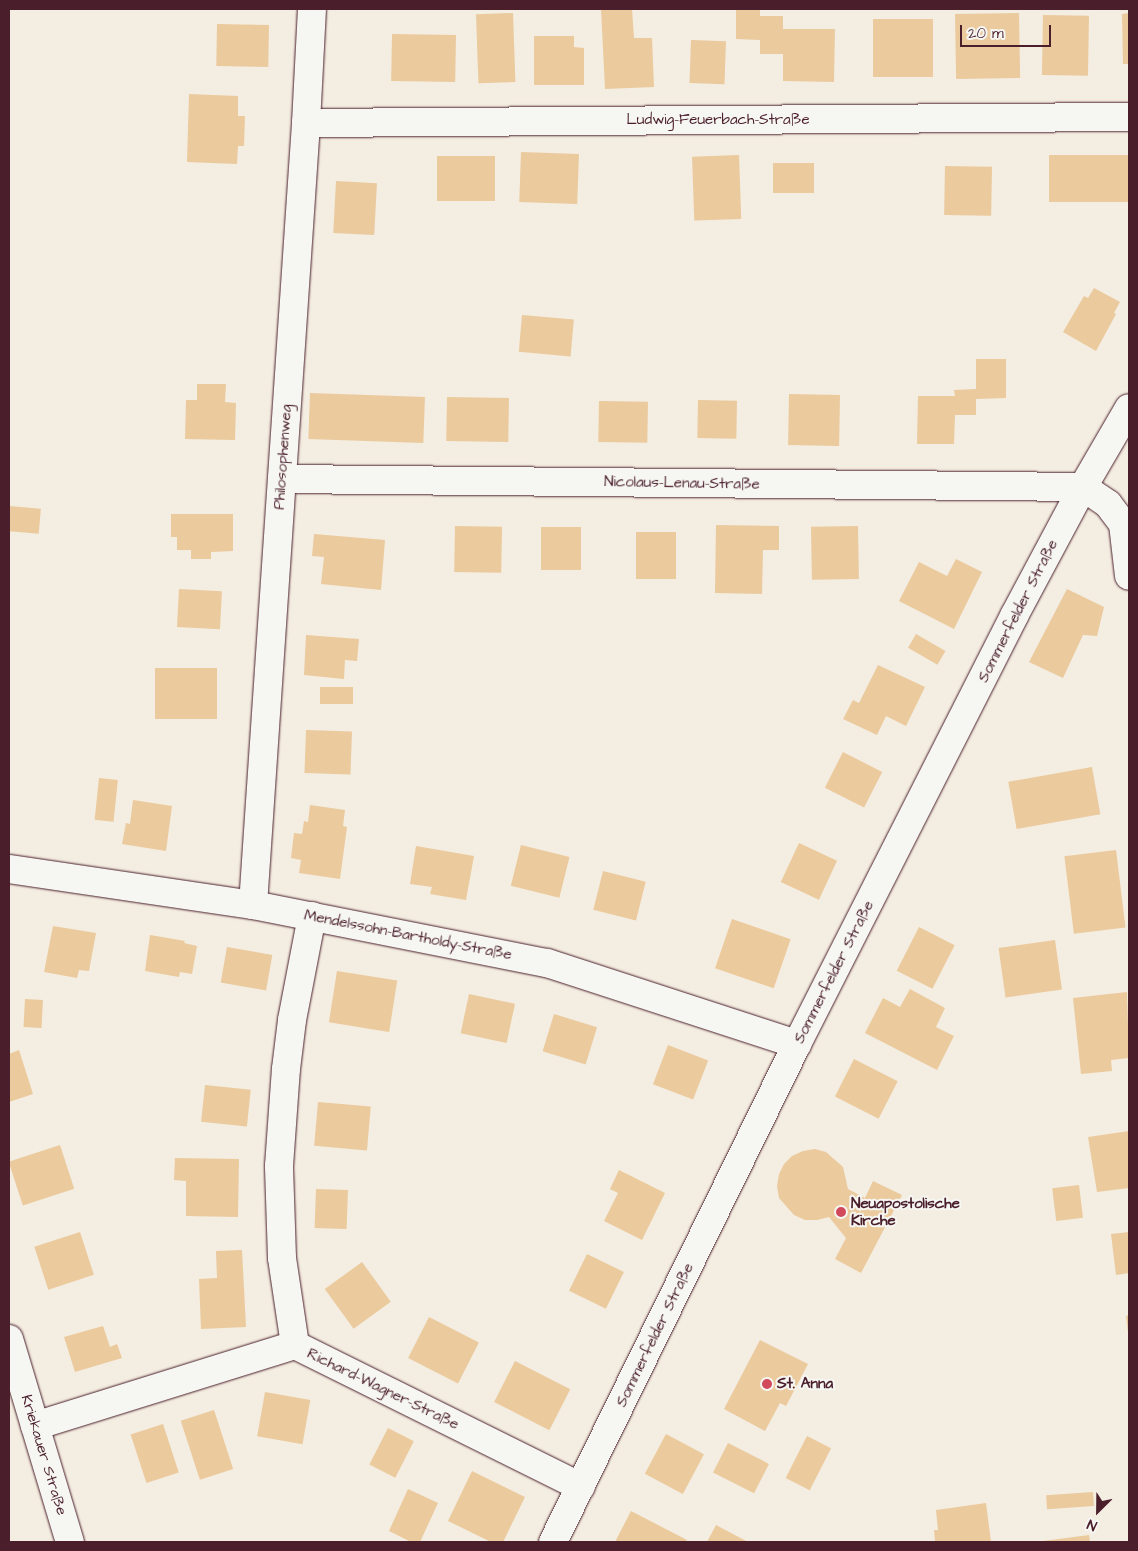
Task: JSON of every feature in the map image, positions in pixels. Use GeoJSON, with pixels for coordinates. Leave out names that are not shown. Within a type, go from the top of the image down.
{"type":"FeatureCollection","features":[{"type":"Feature","properties":{"kind":"street","name":"Philosophenweg"},"geometry":{"type":"LineString","coordinates":[[253,906],[312,9]]}},
{"type":"Feature","properties":{"kind":"street","name":"Ludwig-Feuerbach-Straße"},"geometry":{"type":"LineString","coordinates":[[306,123],[1129,118]]}},
{"type":"Feature","properties":{"kind":"street","name":"Sommerfelder Straße"},"geometry":{"type":"LineString","coordinates":[[554,1542],[797,1044],[1010,625],[1083,487],[1129,408]]}},
{"type":"Feature","properties":{"kind":"street","name":"Nicolaus-Lenau-Straße"},"geometry":{"type":"LineString","coordinates":[[282,479],[1083,487]]}},
{"type":"Feature","properties":{"kind":"street"},"geometry":{"type":"LineString","coordinates":[[1083,487],[1108,504],[1123,524],[1129,576]]}},
{"type":"Feature","properties":{"kind":"street","name":"Mendelssohn-Bartholdy-Straße"},"geometry":{"type":"LineString","coordinates":[[9,869],[312,916],[547,963],[797,1044]]}},
{"type":"Feature","properties":{"kind":"street"},"geometry":{"type":"LineString","coordinates":[[294,1345],[282,1258],[279,1166],[286,1069],[292,1020],[312,916]]}},
{"type":"Feature","properties":{"kind":"street","name":"Kriekauer Straße"},"geometry":{"type":"LineString","coordinates":[[9,1339],[70,1542]]}},
{"type":"Feature","properties":{"kind":"street","name":"Richard-Wagner-Straße"},"geometry":{"type":"LineString","coordinates":[[35,1426],[294,1345],[581,1487]]}},
{"type":"Feature","properties":{"kind":"building"},"geometry":{"type":"Polygon","coordinates":[[[601,9],[632,9],[634,38],[652,38],[654,87],[605,89],[601,9]]]}},
{"type":"Feature","properties":{"kind":"building"},"geometry":{"type":"Polygon","coordinates":[[[736,9],[760,9],[760,16],[783,16],[783,29],[835,29],[834,82],[783,81],[783,54],[760,54],[760,40],[736,39],[736,9]]]}},
{"type":"Feature","properties":{"kind":"building"},"geometry":{"type":"Polygon","coordinates":[[[513,13],[515,82],[478,83],[476,14],[513,13]]]}},
{"type":"Feature","properties":{"kind":"building"},"geometry":{"type":"Polygon","coordinates":[[[1019,13],[1020,78],[956,79],[955,14],[1019,13]]]}},
{"type":"Feature","properties":{"kind":"building"},"geometry":{"type":"Polygon","coordinates":[[[1129,13],[1129,64],[1123,64],[1122,14],[1129,13]]]}},
{"type":"Feature","properties":{"kind":"building"},"geometry":{"type":"Polygon","coordinates":[[[1043,15],[1089,16],[1088,76],[1042,75],[1043,15]]]}},
{"type":"Feature","properties":{"kind":"building"},"geometry":{"type":"Polygon","coordinates":[[[873,19],[933,19],[933,77],[873,77],[873,19]]]}},
{"type":"Feature","properties":{"kind":"building"},"geometry":{"type":"Polygon","coordinates":[[[217,24],[269,25],[268,67],[216,66],[217,24]]]}},
{"type":"Feature","properties":{"kind":"building"},"geometry":{"type":"Polygon","coordinates":[[[392,34],[456,35],[455,82],[391,81],[392,34]]]}},
{"type":"Feature","properties":{"kind":"building"},"geometry":{"type":"Polygon","coordinates":[[[534,36],[574,36],[574,47],[584,48],[584,85],[534,85],[534,36]]]}},
{"type":"Feature","properties":{"kind":"building"},"geometry":{"type":"Polygon","coordinates":[[[691,40],[726,41],[724,84],[689,83],[691,40]]]}},
{"type":"Feature","properties":{"kind":"building"},"geometry":{"type":"Polygon","coordinates":[[[189,94],[238,96],[238,116],[245,116],[244,146],[238,146],[237,164],[187,162],[189,94]]]}},
{"type":"Feature","properties":{"kind":"building"},"geometry":{"type":"Polygon","coordinates":[[[521,152],[579,154],[577,204],[519,202],[521,152]]]}},
{"type":"Feature","properties":{"kind":"building"},"geometry":{"type":"Polygon","coordinates":[[[739,155],[741,219],[694,221],[692,157],[739,155]]]}},
{"type":"Feature","properties":{"kind":"building"},"geometry":{"type":"Polygon","coordinates":[[[1049,155],[1129,155],[1129,202],[1049,202],[1049,155]]]}},
{"type":"Feature","properties":{"kind":"building"},"geometry":{"type":"Polygon","coordinates":[[[437,156],[495,156],[495,201],[437,201],[437,156]]]}},
{"type":"Feature","properties":{"kind":"building"},"geometry":{"type":"Polygon","coordinates":[[[773,163],[814,163],[814,193],[773,193],[773,163]]]}},
{"type":"Feature","properties":{"kind":"building"},"geometry":{"type":"Polygon","coordinates":[[[945,166],[992,167],[991,216],[944,215],[945,166]]]}},
{"type":"Feature","properties":{"kind":"building"},"geometry":{"type":"Polygon","coordinates":[[[336,181],[377,183],[374,235],[333,233],[336,181]]]}},
{"type":"Feature","properties":{"kind":"building"},"geometry":{"type":"Polygon","coordinates":[[[1094,288],[1120,302],[1114,313],[1116,314],[1096,351],[1063,332],[1084,296],[1088,298],[1094,288]]]}},
{"type":"Feature","properties":{"kind":"building"},"geometry":{"type":"Polygon","coordinates":[[[522,315],[574,320],[571,356],[519,352],[522,315]]]}},
{"type":"Feature","properties":{"kind":"building"},"geometry":{"type":"Polygon","coordinates":[[[976,359],[1006,359],[1006,398],[976,399],[976,415],[955,415],[954,444],[917,444],[918,396],[955,396],[954,390],[976,389],[976,359]]]}},
{"type":"Feature","properties":{"kind":"building"},"geometry":{"type":"Polygon","coordinates":[[[197,384],[226,384],[225,402],[236,403],[235,440],[185,439],[186,400],[197,400],[197,384]]]}},
{"type":"Feature","properties":{"kind":"building"},"geometry":{"type":"Polygon","coordinates":[[[310,393],[425,397],[423,443],[308,439],[310,393]]]}},
{"type":"Feature","properties":{"kind":"building"},"geometry":{"type":"Polygon","coordinates":[[[789,394],[840,395],[839,446],[788,445],[789,394]]]}},
{"type":"Feature","properties":{"kind":"building"},"geometry":{"type":"Polygon","coordinates":[[[447,397],[509,398],[508,442],[446,441],[447,397]]]}},
{"type":"Feature","properties":{"kind":"building"},"geometry":{"type":"Polygon","coordinates":[[[698,400],[737,401],[736,439],[697,438],[698,400]]]}},
{"type":"Feature","properties":{"kind":"building"},"geometry":{"type":"Polygon","coordinates":[[[599,401],[648,402],[647,443],[598,442],[599,401]]]}},
{"type":"Feature","properties":{"kind":"building"},"geometry":{"type":"Polygon","coordinates":[[[9,506],[41,509],[39,534],[9,531],[9,506]]]}},
{"type":"Feature","properties":{"kind":"building"},"geometry":{"type":"Polygon","coordinates":[[[171,514],[233,514],[233,551],[211,552],[211,559],[191,559],[191,550],[177,550],[177,537],[171,537],[171,514]]]}},
{"type":"Feature","properties":{"kind":"building"},"geometry":{"type":"Polygon","coordinates":[[[716,525],[779,526],[779,550],[763,550],[762,594],[715,593],[716,525]]]}},
{"type":"Feature","properties":{"kind":"building"},"geometry":{"type":"Polygon","coordinates":[[[455,526],[502,527],[501,573],[454,572],[455,526]]]}},
{"type":"Feature","properties":{"kind":"building"},"geometry":{"type":"Polygon","coordinates":[[[858,526],[859,579],[812,580],[811,527],[858,526]]]}},
{"type":"Feature","properties":{"kind":"building"},"geometry":{"type":"Polygon","coordinates":[[[541,527],[581,527],[581,570],[541,570],[541,527]]]}},
{"type":"Feature","properties":{"kind":"building"},"geometry":{"type":"Polygon","coordinates":[[[636,532],[676,532],[676,579],[636,579],[636,532]]]}},
{"type":"Feature","properties":{"kind":"building"},"geometry":{"type":"Polygon","coordinates":[[[314,534],[385,540],[381,590],[321,584],[324,557],[312,556],[314,534]]]}},
{"type":"Feature","properties":{"kind":"building"},"geometry":{"type":"Polygon","coordinates":[[[956,559],[982,572],[954,629],[899,601],[919,562],[947,576],[956,559]]]}},
{"type":"Feature","properties":{"kind":"building"},"geometry":{"type":"Polygon","coordinates":[[[179,589],[222,591],[220,629],[177,627],[179,589]]]}},
{"type":"Feature","properties":{"kind":"building"},"geometry":{"type":"Polygon","coordinates":[[[1067,589],[1104,607],[1097,636],[1083,635],[1063,678],[1029,662],[1067,589]]]}},
{"type":"Feature","properties":{"kind":"building"},"geometry":{"type":"Polygon","coordinates":[[[916,634],[945,651],[937,665],[908,648],[916,634]]]}},
{"type":"Feature","properties":{"kind":"building"},"geometry":{"type":"Polygon","coordinates":[[[306,635],[359,639],[357,661],[345,660],[344,679],[304,675],[306,635]]]}},
{"type":"Feature","properties":{"kind":"building"},"geometry":{"type":"Polygon","coordinates":[[[878,665],[925,687],[906,726],[886,716],[877,735],[843,719],[853,700],[859,703],[878,665]]]}},
{"type":"Feature","properties":{"kind":"building"},"geometry":{"type":"Polygon","coordinates":[[[155,668],[217,668],[217,719],[155,719],[155,668]]]}},
{"type":"Feature","properties":{"kind":"building"},"geometry":{"type":"Polygon","coordinates":[[[320,687],[353,687],[353,704],[320,704],[320,687]]]}},
{"type":"Feature","properties":{"kind":"building"},"geometry":{"type":"Polygon","coordinates":[[[306,730],[352,732],[350,775],[304,773],[306,730]]]}},
{"type":"Feature","properties":{"kind":"building"},"geometry":{"type":"Polygon","coordinates":[[[843,752],[882,772],[864,808],[825,788],[843,752]]]}},
{"type":"Feature","properties":{"kind":"building"},"geometry":{"type":"Polygon","coordinates":[[[1092,767],[1100,814],[1017,829],[1008,782],[1092,767]]]}},
{"type":"Feature","properties":{"kind":"building"},"geometry":{"type":"Polygon","coordinates":[[[99,778],[118,780],[114,822],[95,820],[99,778]]]}},
{"type":"Feature","properties":{"kind":"building"},"geometry":{"type":"Polygon","coordinates":[[[133,800],[172,806],[166,851],[122,844],[126,823],[130,824],[133,800]]]}},
{"type":"Feature","properties":{"kind":"building"},"geometry":{"type":"Polygon","coordinates":[[[310,805],[345,810],[343,826],[347,827],[340,879],[299,873],[301,860],[291,858],[294,833],[302,834],[304,821],[308,822],[310,805]]]}},
{"type":"Feature","properties":{"kind":"building"},"geometry":{"type":"Polygon","coordinates":[[[799,843],[837,861],[819,900],[781,882],[799,843]]]}},
{"type":"Feature","properties":{"kind":"building"},"geometry":{"type":"Polygon","coordinates":[[[521,845],[570,857],[559,898],[511,886],[521,845]]]}},
{"type":"Feature","properties":{"kind":"building"},"geometry":{"type":"Polygon","coordinates":[[[416,846],[474,856],[466,900],[430,894],[432,887],[410,884],[416,846]]]}},
{"type":"Feature","properties":{"kind":"building"},"geometry":{"type":"Polygon","coordinates":[[[1116,850],[1126,927],[1074,934],[1064,856],[1116,850]]]}},
{"type":"Feature","properties":{"kind":"building"},"geometry":{"type":"Polygon","coordinates":[[[603,871],[646,882],[636,920],[593,910],[603,871]]]}},
{"type":"Feature","properties":{"kind":"building"},"geometry":{"type":"Polygon","coordinates":[[[732,919],[791,939],[774,988],[715,968],[732,919]]]}},
{"type":"Feature","properties":{"kind":"building"},"geometry":{"type":"Polygon","coordinates":[[[53,926],[96,933],[89,971],[79,970],[77,978],[44,972],[53,926]]]}},
{"type":"Feature","properties":{"kind":"building"},"geometry":{"type":"Polygon","coordinates":[[[919,927],[955,945],[932,989],[897,971],[919,927]]]}},
{"type":"Feature","properties":{"kind":"building"},"geometry":{"type":"Polygon","coordinates":[[[150,935],[185,941],[184,943],[197,946],[192,974],[180,972],[179,977],[145,971],[150,935]]]}},
{"type":"Feature","properties":{"kind":"building"},"geometry":{"type":"Polygon","coordinates":[[[1055,940],[1062,990],[1006,997],[999,948],[1055,940]]]}},
{"type":"Feature","properties":{"kind":"building"},"geometry":{"type":"Polygon","coordinates":[[[227,947],[272,955],[266,990],[221,982],[227,947]]]}},
{"type":"Feature","properties":{"kind":"building"},"geometry":{"type":"Polygon","coordinates":[[[337,971],[397,981],[389,1032],[329,1022],[337,971]]]}},
{"type":"Feature","properties":{"kind":"building"},"geometry":{"type":"Polygon","coordinates":[[[910,989],[945,1008],[936,1027],[954,1036],[937,1070],[865,1033],[883,998],[900,1007],[910,989]]]}},
{"type":"Feature","properties":{"kind":"building"},"geometry":{"type":"Polygon","coordinates":[[[1127,992],[1129,1058],[1111,1060],[1112,1071],[1081,1074],[1073,998],[1127,992]]]}},
{"type":"Feature","properties":{"kind":"building"},"geometry":{"type":"Polygon","coordinates":[[[469,994],[515,1004],[507,1043],[461,1033],[469,994]]]}},
{"type":"Feature","properties":{"kind":"building"},"geometry":{"type":"Polygon","coordinates":[[[25,999],[43,1000],[42,1028],[24,1027],[25,999]]]}},
{"type":"Feature","properties":{"kind":"building"},"geometry":{"type":"Polygon","coordinates":[[[554,1014],[597,1027],[586,1064],[543,1051],[554,1014]]]}},
{"type":"Feature","properties":{"kind":"building"},"geometry":{"type":"Polygon","coordinates":[[[668,1045],[708,1060],[693,1100],[653,1084],[668,1045]]]}},
{"type":"Feature","properties":{"kind":"building"},"geometry":{"type":"Polygon","coordinates":[[[19,1050],[33,1094],[9,1102],[9,1054],[19,1050]]]}},
{"type":"Feature","properties":{"kind":"building"},"geometry":{"type":"Polygon","coordinates":[[[854,1059],[898,1081],[879,1119],[835,1096],[854,1059]]]}},
{"type":"Feature","properties":{"kind":"building"},"geometry":{"type":"Polygon","coordinates":[[[205,1085],[251,1090],[247,1127],[201,1122],[205,1085]]]}},
{"type":"Feature","properties":{"kind":"building"},"geometry":{"type":"Polygon","coordinates":[[[318,1102],[371,1107],[367,1150],[314,1146],[318,1102]]]}},
{"type":"Feature","properties":{"kind":"building"},"geometry":{"type":"Polygon","coordinates":[[[1129,1131],[1129,1188],[1097,1192],[1088,1137],[1129,1131]]]}},
{"type":"Feature","properties":{"kind":"building"},"geometry":{"type":"Polygon","coordinates":[[[60,1145],[74,1189],[23,1205],[9,1162],[60,1145]]]}},
{"type":"Feature","properties":{"kind":"building","name":"Neuapostolische Kirche"},"geometry":{"type":"Polygon","coordinates":[[[815,1149],[826,1152],[843,1167],[848,1189],[865,1198],[873,1181],[902,1195],[861,1273],[835,1259],[846,1238],[829,1217],[805,1220],[794,1215],[779,1198],[777,1186],[779,1174],[784,1164],[792,1156],[803,1151],[815,1149]]]}},
{"type":"Feature","properties":{"kind":"building"},"geometry":{"type":"Polygon","coordinates":[[[175,1158],[239,1159],[238,1217],[186,1216],[186,1181],[174,1180],[175,1158]]]}},
{"type":"Feature","properties":{"kind":"building"},"geometry":{"type":"Polygon","coordinates":[[[619,1170],[665,1193],[642,1240],[604,1221],[618,1193],[610,1189],[619,1170]]]}},
{"type":"Feature","properties":{"kind":"building"},"geometry":{"type":"Polygon","coordinates":[[[1079,1185],[1083,1218],[1056,1221],[1052,1188],[1079,1185]]]}},
{"type":"Feature","properties":{"kind":"building"},"geometry":{"type":"Polygon","coordinates":[[[316,1189],[348,1190],[347,1229],[315,1228],[316,1189]]]}},
{"type":"Feature","properties":{"kind":"building"},"geometry":{"type":"Polygon","coordinates":[[[80,1232],[94,1275],[48,1290],[34,1247],[80,1232]]]}},
{"type":"Feature","properties":{"kind":"building"},"geometry":{"type":"Polygon","coordinates":[[[1129,1232],[1129,1273],[1116,1275],[1111,1234],[1129,1232]]]}},
{"type":"Feature","properties":{"kind":"building"},"geometry":{"type":"Polygon","coordinates":[[[242,1250],[246,1327],[201,1329],[199,1279],[217,1278],[216,1251],[242,1250]]]}},
{"type":"Feature","properties":{"kind":"building"},"geometry":{"type":"Polygon","coordinates":[[[587,1254],[624,1272],[606,1309],[569,1291],[587,1254]]]}},
{"type":"Feature","properties":{"kind":"building"},"geometry":{"type":"Polygon","coordinates":[[[362,1262],[391,1302],[354,1329],[325,1289],[362,1262]]]}},
{"type":"Feature","properties":{"kind":"building"},"geometry":{"type":"Polygon","coordinates":[[[1129,1315],[1129,1332],[1128,1332],[1126,1316],[1129,1315]]]}},
{"type":"Feature","properties":{"kind":"building"},"geometry":{"type":"Polygon","coordinates":[[[429,1317],[479,1342],[458,1383],[408,1358],[429,1317]]]}},
{"type":"Feature","properties":{"kind":"building"},"geometry":{"type":"Polygon","coordinates":[[[103,1326],[110,1347],[117,1344],[122,1358],[75,1372],[64,1337],[103,1326]]]}},
{"type":"Feature","properties":{"kind":"building","name":"St. Anna"},"geometry":{"type":"Polygon","coordinates":[[[760,1340],[808,1364],[786,1406],[780,1403],[765,1431],[724,1409],[760,1340]]]}},
{"type":"Feature","properties":{"kind":"building"},"geometry":{"type":"Polygon","coordinates":[[[515,1361],[570,1389],[549,1430],[494,1402],[515,1361]]]}},
{"type":"Feature","properties":{"kind":"building"},"geometry":{"type":"Polygon","coordinates":[[[265,1392],[310,1400],[302,1444],[257,1436],[265,1392]]]}},
{"type":"Feature","properties":{"kind":"building"},"geometry":{"type":"Polygon","coordinates":[[[214,1410],[233,1469],[200,1480],[181,1421],[214,1410]]]}},
{"type":"Feature","properties":{"kind":"building"},"geometry":{"type":"Polygon","coordinates":[[[163,1424],[179,1473],[146,1483],[131,1435],[163,1424]]]}},
{"type":"Feature","properties":{"kind":"building"},"geometry":{"type":"Polygon","coordinates":[[[388,1428],[414,1441],[395,1478],[369,1465],[388,1428]]]}},
{"type":"Feature","properties":{"kind":"building"},"geometry":{"type":"Polygon","coordinates":[[[666,1434],[704,1454],[683,1494],[645,1474],[666,1434]]]}},
{"type":"Feature","properties":{"kind":"building"},"geometry":{"type":"Polygon","coordinates":[[[807,1436],[831,1448],[810,1490],[786,1478],[807,1436]]]}},
{"type":"Feature","properties":{"kind":"building"},"geometry":{"type":"Polygon","coordinates":[[[728,1443],[769,1464],[754,1493],[713,1472],[728,1443]]]}},
{"type":"Feature","properties":{"kind":"building"},"geometry":{"type":"Polygon","coordinates":[[[472,1471],[525,1497],[503,1542],[491,1542],[448,1521],[472,1471]]]}},
{"type":"Feature","properties":{"kind":"building"},"geometry":{"type":"Polygon","coordinates":[[[408,1489],[438,1503],[420,1542],[411,1542],[389,1531],[408,1489]]]}},
{"type":"Feature","properties":{"kind":"building"},"geometry":{"type":"Polygon","coordinates":[[[1093,1492],[1094,1506],[1047,1509],[1046,1495],[1093,1492]]]}},
{"type":"Feature","properties":{"kind":"building"},"geometry":{"type":"Polygon","coordinates":[[[986,1503],[991,1542],[935,1542],[934,1530],[938,1530],[936,1510],[986,1503]]]}},
{"type":"Feature","properties":{"kind":"building"},"geometry":{"type":"Polygon","coordinates":[[[631,1511],[687,1540],[685,1542],[615,1542],[631,1511]]]}},
{"type":"Feature","properties":{"kind":"building"},"geometry":{"type":"Polygon","coordinates":[[[716,1525],[748,1542],[707,1542],[716,1525]]]}},
{"type":"Feature","properties":{"kind":"building"},"geometry":{"type":"Polygon","coordinates":[[[1089,1535],[1090,1542],[1043,1542],[1043,1541],[1089,1535]]]}},
{"type":"Feature","properties":{"kind":"place","name":"Neuapostolische Kirche"},"geometry":{"type":"Point","coordinates":[841,1212]}},
{"type":"Feature","properties":{"kind":"place","name":"St. Anna"},"geometry":{"type":"Point","coordinates":[767,1384]}}]}
